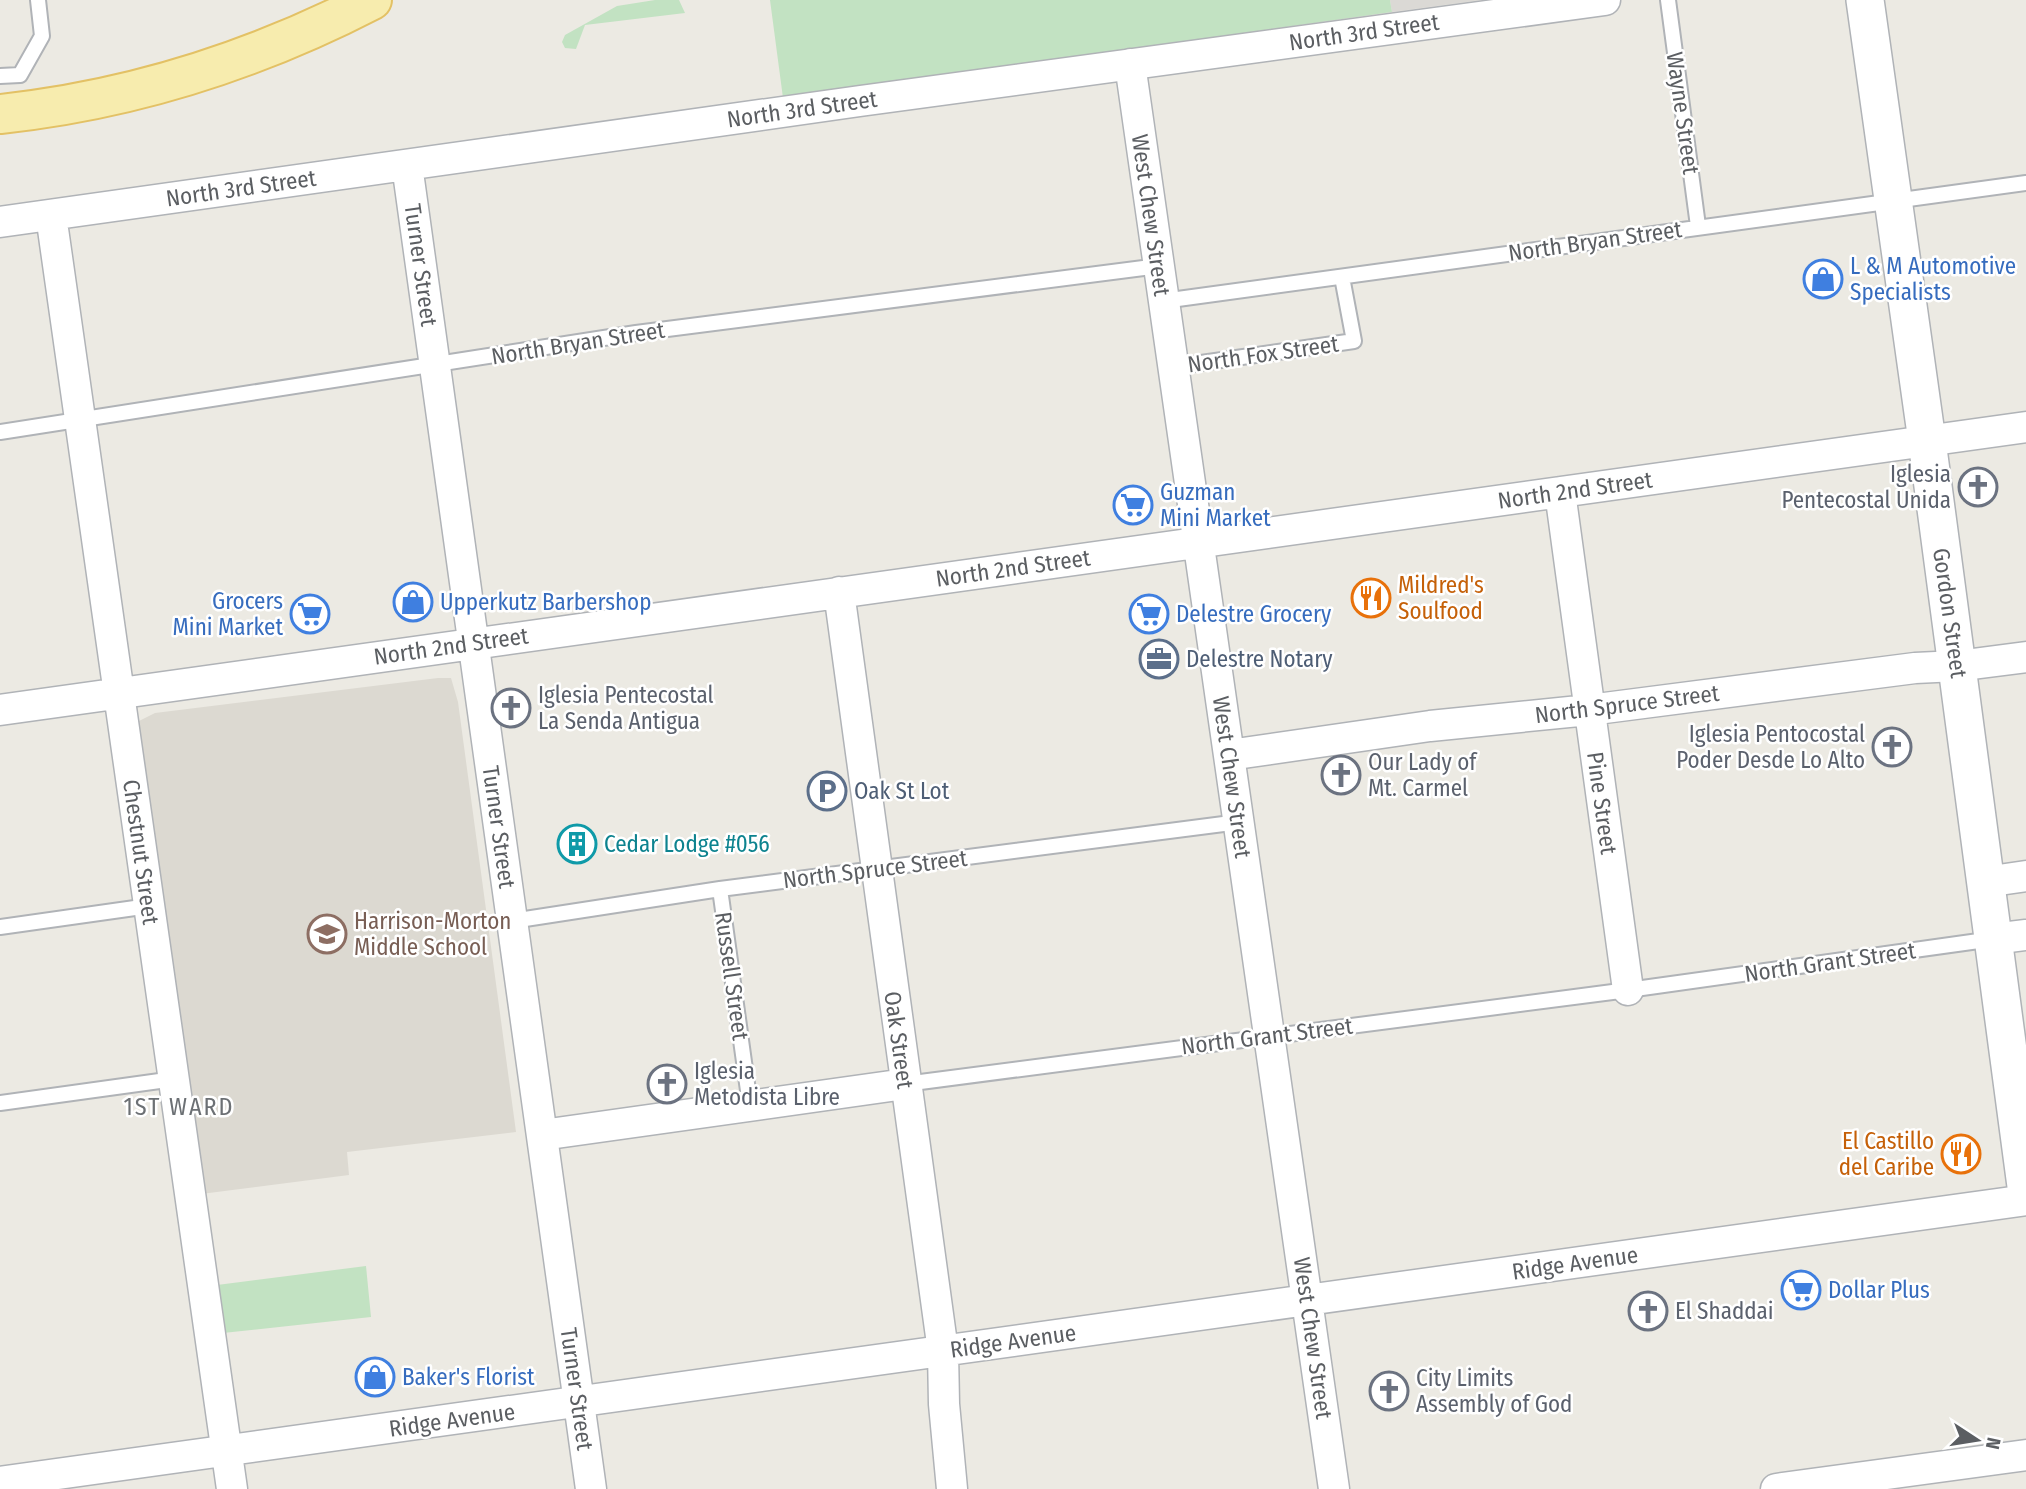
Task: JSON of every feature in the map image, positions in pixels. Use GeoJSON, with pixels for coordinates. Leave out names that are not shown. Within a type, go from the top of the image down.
{"type":"FeatureCollection","features":[{"type":"Feature","properties":{"kind":"main road"},"geometry":{"type":"LineString","coordinates":[[0,114],[73,104],[152,88],[240,59],[372,0]]}},
{"type":"Feature","properties":{"kind":"street","name":"North 3rd Street"},"geometry":{"type":"LineString","coordinates":[[0,222],[1569,2],[1605,0]]}},
{"type":"Feature","properties":{"kind":"street","name":"Gordon Street"},"geometry":{"type":"LineString","coordinates":[[1865,0],[1986,882],[2010,937],[2026,1186]]}},
{"type":"Feature","properties":{"kind":"street","name":"West Chew Street"},"geometry":{"type":"LineString","coordinates":[[1130,64],[1334,1489]]}},
{"type":"Feature","properties":{"kind":"street","name":"Turner Street"},"geometry":{"type":"LineString","coordinates":[[407,165],[591,1489]]}},
{"type":"Feature","properties":{"kind":"street","name":"Chestnut Street"},"geometry":{"type":"LineString","coordinates":[[51,215],[232,1489]]}},
{"type":"Feature","properties":{"kind":"street","name":"North 2nd Street"},"geometry":{"type":"LineString","coordinates":[[0,710],[2026,427]]}},
{"type":"Feature","properties":{"kind":"street","name":"Pine Street"},"geometry":{"type":"LineString","coordinates":[[1560,492],[1628,990]]}},
{"type":"Feature","properties":{"kind":"street","name":"Oak Street"},"geometry":{"type":"LineString","coordinates":[[839,592],[943,1351],[944,1404],[952,1489]]}},
{"type":"Feature","properties":{"kind":"street","name":"North Spruce Street"},"geometry":{"type":"LineString","coordinates":[[1229,755],[1430,726],[1589,710],[1915,668],[1957,666],[2026,657]]}},
{"type":"Feature","properties":{"kind":"street"},"geometry":{"type":"LineString","coordinates":[[1986,882],[2026,876]]}},
{"type":"Feature","properties":{"kind":"street","name":"North Grant Street"},"geometry":{"type":"LineString","coordinates":[[542,1135],[905,1084]]}},
{"type":"Feature","properties":{"kind":"street","name":"Ridge Avenue"},"geometry":{"type":"LineString","coordinates":[[0,1482],[2026,1200]]}},
{"type":"Feature","properties":{"kind":"street"},"geometry":{"type":"LineString","coordinates":[[1776,1489],[1814,1487],[2026,1455]]}},
{"type":"Feature","properties":{"kind":"lane"},"geometry":{"type":"LineString","coordinates":[[0,76],[20,75],[42,36],[38,0]]}},
{"type":"Feature","properties":{"kind":"lane","name":"Wayne Street"},"geometry":{"type":"LineString","coordinates":[[1668,0],[1698,226]]}},
{"type":"Feature","properties":{"kind":"lane","name":"North Bryan Street"},"geometry":{"type":"LineString","coordinates":[[1163,301],[2026,183]]}},
{"type":"Feature","properties":{"kind":"lane","name":"North Bryan Street"},"geometry":{"type":"LineString","coordinates":[[0,432],[636,333],[1159,266]]}},
{"type":"Feature","properties":{"kind":"lane","name":"North Fox Street"},"geometry":{"type":"LineString","coordinates":[[1173,367],[1354,341],[1342,276]]}},
{"type":"Feature","properties":{"kind":"lane","name":"North Spruce Street"},"geometry":{"type":"LineString","coordinates":[[512,920],[1239,822]]}},
{"type":"Feature","properties":{"kind":"lane","name":"Russell Street"},"geometry":{"type":"LineString","coordinates":[[720,890],[750,1105]]}},
{"type":"Feature","properties":{"kind":"lane"},"geometry":{"type":"LineString","coordinates":[[0,927],[149,906]]}},
{"type":"Feature","properties":{"kind":"lane","name":"North Grant Street"},"geometry":{"type":"LineString","coordinates":[[905,1084],[1628,990],[2010,937]]}},
{"type":"Feature","properties":{"kind":"lane"},"geometry":{"type":"LineString","coordinates":[[0,1103],[174,1079]]}},
{"type":"Feature","properties":{"kind":"shaded area"},"geometry":{"type":"Polygon","coordinates":[[[1390,0],[1481,0],[1392,12],[1390,0]]]}},
{"type":"Feature","properties":{"kind":"shaded area","name":"Harrison-Morton Middle School"},"geometry":{"type":"Polygon","coordinates":[[[451,678],[458,702],[516,1132],[347,1152],[349,1175],[201,1194],[136,736],[139,721],[155,713],[451,678]]]}},
{"type":"Feature","properties":{"kind":"green space"},"geometry":{"type":"Polygon","coordinates":[[[655,0],[679,0],[685,13],[585,25],[576,49],[565,48],[562,42],[565,35],[617,6],[655,0]]]}},
{"type":"Feature","properties":{"kind":"green space"},"geometry":{"type":"Polygon","coordinates":[[[770,0],[1390,0],[1392,12],[783,98],[770,0]]]}},
{"type":"Feature","properties":{"kind":"green space"},"geometry":{"type":"Polygon","coordinates":[[[366,1266],[371,1317],[223,1333],[217,1285],[366,1266]]]}},
{"type":"Feature","properties":{"kind":"place","name":"L & M Automotive Specialists"},"geometry":{"type":"Point","coordinates":[1823,279]}},
{"type":"Feature","properties":{"kind":"place","name":"Iglesia Pentecostal Unida"},"geometry":{"type":"Point","coordinates":[1978,487]}},
{"type":"Feature","properties":{"kind":"place","name":"Guzman Mini Market"},"geometry":{"type":"Point","coordinates":[1133,505]}},
{"type":"Feature","properties":{"kind":"place","name":"Mildred's Soulfood"},"geometry":{"type":"Point","coordinates":[1371,598]}},
{"type":"Feature","properties":{"kind":"place","name":"Upperkutz Barbershop"},"geometry":{"type":"Point","coordinates":[413,602]}},
{"type":"Feature","properties":{"kind":"place","name":"Grocers Mini Market"},"geometry":{"type":"Point","coordinates":[310,614]}},
{"type":"Feature","properties":{"kind":"place","name":"Delestre Grocery"},"geometry":{"type":"Point","coordinates":[1149,614]}},
{"type":"Feature","properties":{"kind":"place","name":"Delestre Notary"},"geometry":{"type":"Point","coordinates":[1159,659]}},
{"type":"Feature","properties":{"kind":"place","name":"Iglesia Pentecostal La Senda Antigua"},"geometry":{"type":"Point","coordinates":[511,708]}},
{"type":"Feature","properties":{"kind":"place","name":"Iglesia Pentocostal Poder Desde Lo Alto"},"geometry":{"type":"Point","coordinates":[1892,747]}},
{"type":"Feature","properties":{"kind":"place","name":"Our Lady of Mt. Carmel"},"geometry":{"type":"Point","coordinates":[1341,775]}},
{"type":"Feature","properties":{"kind":"place","name":"Oak St Lot"},"geometry":{"type":"Point","coordinates":[827,791]}},
{"type":"Feature","properties":{"kind":"place","name":"Cedar Lodge #056"},"geometry":{"type":"Point","coordinates":[577,844]}},
{"type":"Feature","properties":{"kind":"place","name":"Harrison-Morton Middle School"},"geometry":{"type":"Point","coordinates":[327,934]}},
{"type":"Feature","properties":{"kind":"place","name":"Iglesia Metodista Libre"},"geometry":{"type":"Point","coordinates":[667,1084]}},
{"type":"Feature","properties":{"kind":"place","name":"El Castillo del Caribe"},"geometry":{"type":"Point","coordinates":[1961,1154]}},
{"type":"Feature","properties":{"kind":"place","name":"Dollar Plus"},"geometry":{"type":"Point","coordinates":[1801,1290]}},
{"type":"Feature","properties":{"kind":"place","name":"El Shaddai"},"geometry":{"type":"Point","coordinates":[1648,1311]}},
{"type":"Feature","properties":{"kind":"place","name":"Baker's Florist"},"geometry":{"type":"Point","coordinates":[375,1377]}},
{"type":"Feature","properties":{"kind":"place","name":"City Limits Assembly of God"},"geometry":{"type":"Point","coordinates":[1389,1391]}},
{"type":"Feature","properties":{"kind":"district","name":"1ST WARD"},"geometry":{"type":"Point","coordinates":[179,1107]}}]}
